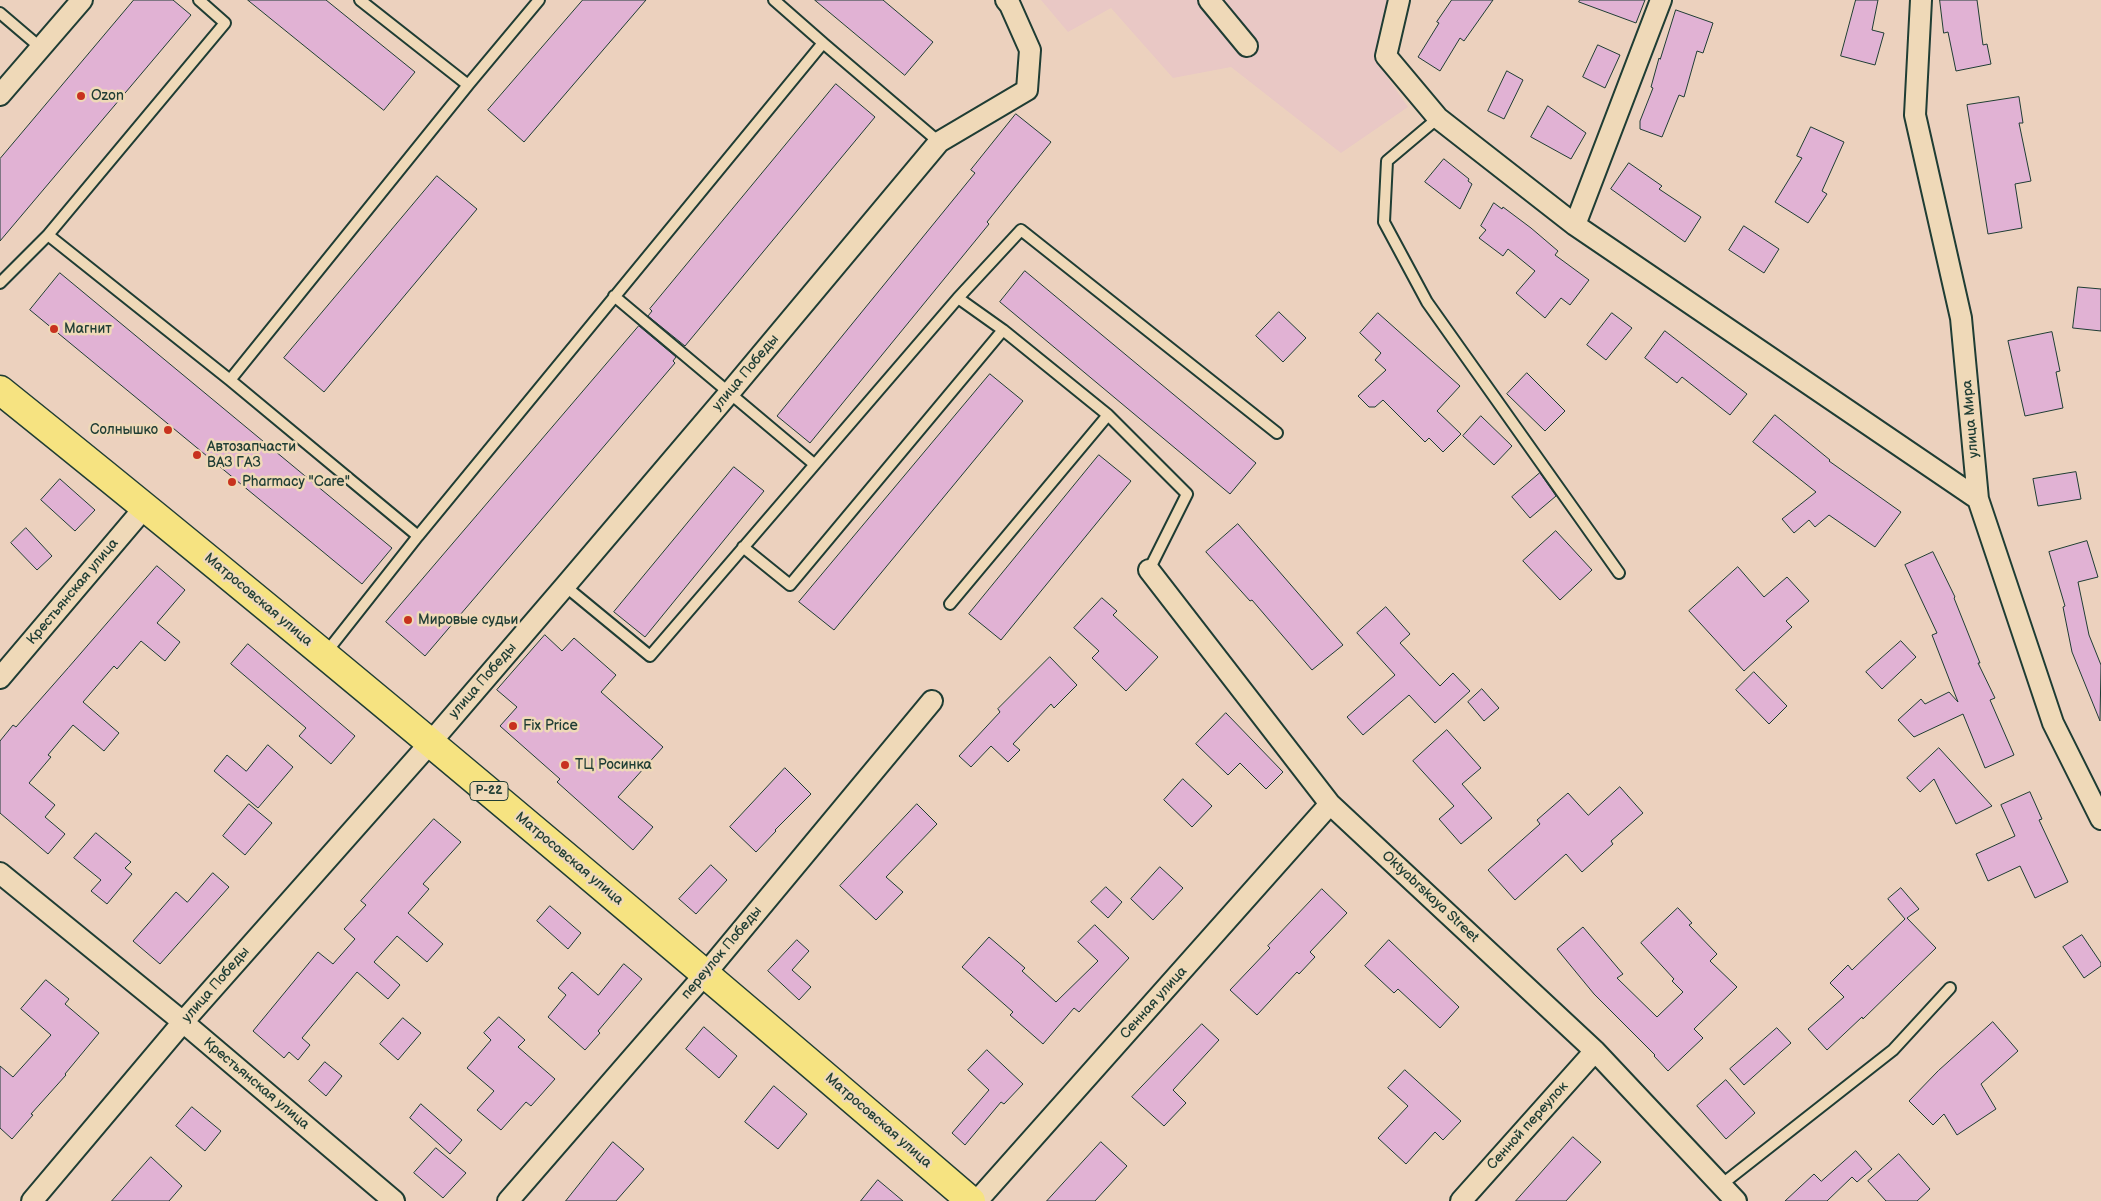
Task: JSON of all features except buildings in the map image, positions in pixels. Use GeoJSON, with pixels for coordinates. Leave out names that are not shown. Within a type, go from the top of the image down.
{"type":"FeatureCollection","features":[{"type":"Feature","properties":{"kind":"highway","name":"Матросовская улица"},"geometry":{"type":"LineString","coordinates":[[0,390],[431,742],[706,973],[971,1201]]}},
{"type":"Feature","properties":{"kind":"street"},"geometry":{"type":"LineString","coordinates":[[0,95],[82,0]]}},
{"type":"Feature","properties":{"kind":"street","name":"улица Победы"},"geometry":{"type":"LineString","coordinates":[[32,1201],[183,1022],[431,742],[565,586],[939,142],[1026,90],[1030,50],[1006,0]]}},
{"type":"Feature","properties":{"kind":"street"},"geometry":{"type":"LineString","coordinates":[[1209,0],[1247,46]]}},
{"type":"Feature","properties":{"kind":"street"},"geometry":{"type":"LineString","coordinates":[[1399,0],[1386,56],[1438,118],[1575,225],[1978,499]]}},
{"type":"Feature","properties":{"kind":"street"},"geometry":{"type":"LineString","coordinates":[[1575,225],[1661,0]]}},
{"type":"Feature","properties":{"kind":"street","name":"улица Мира"},"geometry":{"type":"LineString","coordinates":[[1920,0],[1915,115],[1962,318],[1978,499],[2053,723],[2101,819]]}},
{"type":"Feature","properties":{"kind":"street","name":"Крестьянская улица"},"geometry":{"type":"LineString","coordinates":[[0,678],[145,507]]}},
{"type":"Feature","properties":{"kind":"street","name":"Oktyabrskaya Street"},"geometry":{"type":"LineString","coordinates":[[1149,570],[1330,804],[1595,1051],[1736,1201]]}},
{"type":"Feature","properties":{"kind":"street","name":"переулок Победы"},"geometry":{"type":"LineString","coordinates":[[508,1201],[706,973],[932,701]]}},
{"type":"Feature","properties":{"kind":"street","name":"Сенная улица"},"geometry":{"type":"LineString","coordinates":[[977,1201],[1330,804]]}},
{"type":"Feature","properties":{"kind":"street","name":"Крестьянская улица"},"geometry":{"type":"LineString","coordinates":[[0,873],[183,1022],[394,1201]]}},
{"type":"Feature","properties":{"kind":"street","name":"Сенной переулок"},"geometry":{"type":"LineString","coordinates":[[1461,1201],[1595,1051]]}},
{"type":"Feature","properties":{"kind":"lane"},"geometry":{"type":"LineString","coordinates":[[0,283],[48,235],[225,23],[199,0]]}},
{"type":"Feature","properties":{"kind":"lane"},"geometry":{"type":"LineString","coordinates":[[360,0],[468,85]]}},
{"type":"Feature","properties":{"kind":"lane"},"geometry":{"type":"LineString","coordinates":[[230,380],[539,0]]}},
{"type":"Feature","properties":{"kind":"lane"},"geometry":{"type":"LineString","coordinates":[[774,0],[939,142]]}},
{"type":"Feature","properties":{"kind":"lane"},"geometry":{"type":"LineString","coordinates":[[0,13],[41,48]]}},
{"type":"Feature","properties":{"kind":"lane"},"geometry":{"type":"LineString","coordinates":[[325,654],[418,536],[823,43]]}},
{"type":"Feature","properties":{"kind":"lane"},"geometry":{"type":"LineString","coordinates":[[1438,118],[1386,161],[1384,222],[1427,302],[1619,573]]}},
{"type":"Feature","properties":{"kind":"lane"},"geometry":{"type":"LineString","coordinates":[[565,586],[650,656],[958,298],[1021,230],[1277,433]]}},
{"type":"Feature","properties":{"kind":"lane"},"geometry":{"type":"LineString","coordinates":[[48,235],[230,380],[418,536]]}},
{"type":"Feature","properties":{"kind":"lane"},"geometry":{"type":"LineString","coordinates":[[614,296],[814,464]]}},
{"type":"Feature","properties":{"kind":"lane"},"geometry":{"type":"LineString","coordinates":[[958,298],[1003,330],[1108,415],[1186,494],[1149,570]]}},
{"type":"Feature","properties":{"kind":"lane"},"geometry":{"type":"LineString","coordinates":[[743,547],[790,585],[1003,330]]}},
{"type":"Feature","properties":{"kind":"lane"},"geometry":{"type":"LineString","coordinates":[[950,604],[1108,415]]}},
{"type":"Feature","properties":{"kind":"lane"},"geometry":{"type":"LineString","coordinates":[[1721,1185],[1893,1050],[1950,988]]}},
{"type":"Feature","properties":{"kind":"shaded area"},"geometry":{"type":"Polygon","coordinates":[[[1041,0],[1390,0],[1376,61],[1408,107],[1341,153],[1231,67],[1173,78],[1111,8],[1068,32],[1041,0]]]}},
{"type":"Feature","properties":{"kind":"place","name":"Ozon"},"geometry":{"type":"Point","coordinates":[81,96]}},
{"type":"Feature","properties":{"kind":"place","name":"Магнит"},"geometry":{"type":"Point","coordinates":[54,329]}},
{"type":"Feature","properties":{"kind":"place","name":"Солнышко"},"geometry":{"type":"Point","coordinates":[168,430]}},
{"type":"Feature","properties":{"kind":"place","name":"Автозапчасти ВАЗ ГАЗ"},"geometry":{"type":"Point","coordinates":[197,455]}},
{"type":"Feature","properties":{"kind":"place","name":"Pharmacy \"Care\""},"geometry":{"type":"Point","coordinates":[232,482]}},
{"type":"Feature","properties":{"kind":"place","name":"Мировые судьи"},"geometry":{"type":"Point","coordinates":[408,620]}},
{"type":"Feature","properties":{"kind":"place","name":"Fix Price"},"geometry":{"type":"Point","coordinates":[513,726]}},
{"type":"Feature","properties":{"kind":"place","name":"ТЦ Росинка"},"geometry":{"type":"Point","coordinates":[565,765]}}]}
